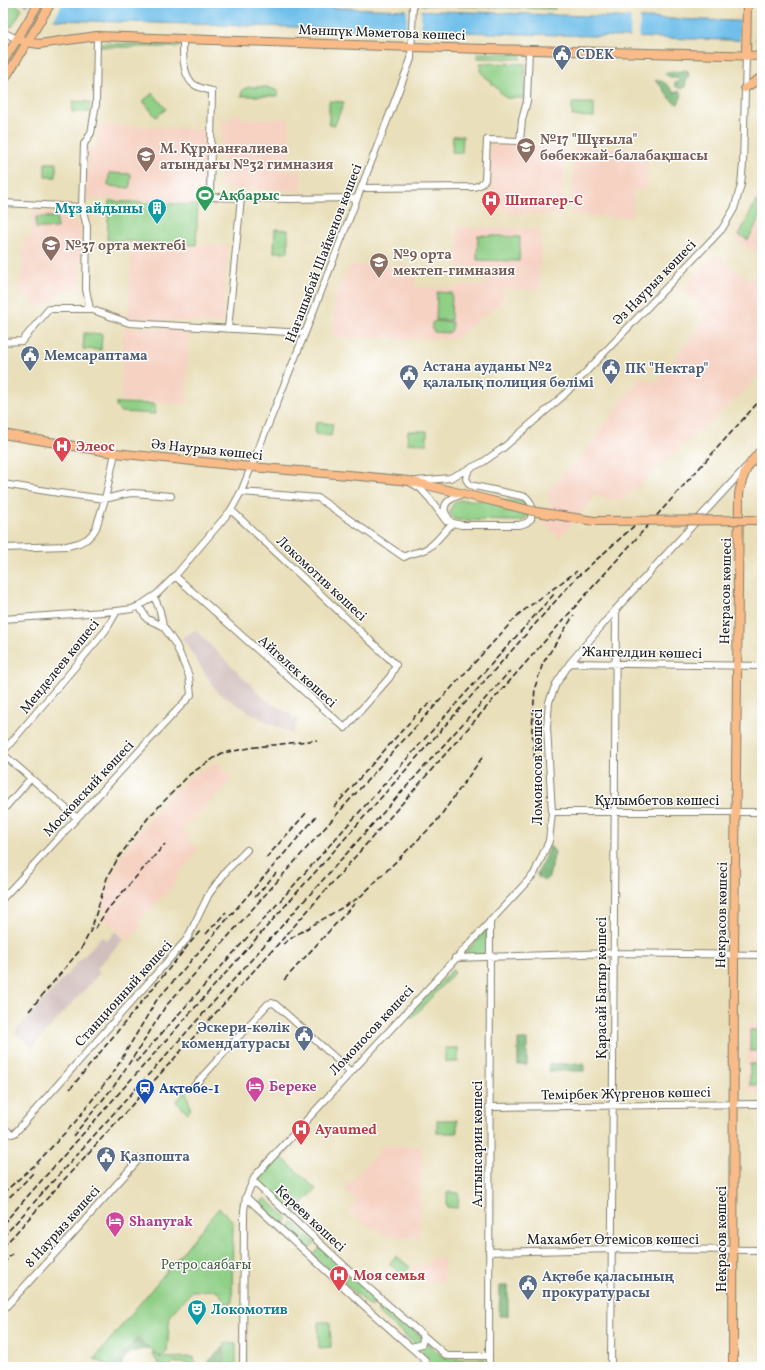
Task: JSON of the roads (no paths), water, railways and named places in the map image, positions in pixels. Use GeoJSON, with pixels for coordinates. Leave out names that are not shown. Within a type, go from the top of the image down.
{"type":"FeatureCollection","features":[{"type":"Feature","properties":{"kind":"main road"},"geometry":{"type":"LineString","coordinates":[[3,62],[39,3]]}},
{"type":"Feature","properties":{"kind":"main road"},"geometry":{"type":"LineString","coordinates":[[3,82],[51,3]]}},
{"type":"Feature","properties":{"kind":"main road"},"geometry":{"type":"LineString","coordinates":[[746,56],[747,3]]}},
{"type":"Feature","properties":{"kind":"main road","name":"Мәншүк Мәметова көшесі"},"geometry":{"type":"LineString","coordinates":[[17,39],[39,44],[96,36],[412,47],[762,56]]}},
{"type":"Feature","properties":{"kind":"main road"},"geometry":{"type":"LineString","coordinates":[[745,88],[762,77]]}},
{"type":"Feature","properties":{"kind":"main road","name":"Әз Наурыз көшесі"},"geometry":{"type":"LineString","coordinates":[[3,434],[115,452],[250,467],[409,481],[537,512],[594,521],[762,520]]}},
{"type":"Feature","properties":{"kind":"main road","name":"Ломоносов көшесі"},"geometry":{"type":"LineString","coordinates":[[748,464],[762,449]]}},
{"type":"Feature","properties":{"kind":"main road","name":"Некрасов көшесі"},"geometry":{"type":"LineString","coordinates":[[733,1367],[734,955],[739,494],[741,482],[748,464]]}},
{"type":"Feature","properties":{"kind":"street","name":"Нағашыбай Шайкенов көшесі"},"geometry":{"type":"LineString","coordinates":[[139,606],[154,596],[175,576],[231,510],[241,492],[305,333],[411,59],[413,6]]}},
{"type":"Feature","properties":{"kind":"street","name":"Мәншүк Мәметова көшесі"},"geometry":{"type":"LineString","coordinates":[[3,32],[17,39]]}},
{"type":"Feature","properties":{"kind":"street"},"geometry":{"type":"LineString","coordinates":[[90,309],[86,289],[87,227],[82,207],[84,144],[91,133],[96,108],[96,36]]}},
{"type":"Feature","properties":{"kind":"street"},"geometry":{"type":"LineString","coordinates":[[183,38],[183,56],[187,76],[196,86],[212,91],[210,197],[357,198]]}},
{"type":"Feature","properties":{"kind":"street"},"geometry":{"type":"LineString","coordinates":[[361,188],[466,187],[480,185],[485,180],[487,140],[520,141],[522,120],[527,101],[529,49]]}},
{"type":"Feature","properties":{"kind":"street","name":"Әз Наурыз көшесі"},"geometry":{"type":"LineString","coordinates":[[409,481],[444,480],[483,462],[503,448],[563,396],[722,229],[734,209],[742,185],[744,164],[746,56]]}},
{"type":"Feature","properties":{"kind":"street"},"geometry":{"type":"LineString","coordinates":[[228,329],[241,198]]}},
{"type":"Feature","properties":{"kind":"street"},"geometry":{"type":"LineString","coordinates":[[3,203],[82,207]]}},
{"type":"Feature","properties":{"kind":"street"},"geometry":{"type":"LineString","coordinates":[[3,342],[22,341],[49,309],[90,309],[129,323],[305,333]]}},
{"type":"Feature","properties":{"kind":"street"},"geometry":{"type":"LineString","coordinates":[[3,548],[67,546],[79,543],[92,534],[96,528],[105,499],[115,452]]}},
{"type":"Feature","properties":{"kind":"street","name":"Ломоносов көшесі"},"geometry":{"type":"LineString","coordinates":[[243,1367],[243,1220],[246,1197],[253,1181],[258,1173],[350,1072],[534,874],[549,842],[552,812],[547,727],[549,702],[556,684],[570,663],[616,609],[748,464]]}},
{"type":"Feature","properties":{"kind":"street"},"geometry":{"type":"LineString","coordinates":[[409,481],[426,495],[446,521],[452,524],[519,525],[526,523],[531,519],[531,502],[526,497],[470,485],[466,479],[466,474],[470,469]]}},
{"type":"Feature","properties":{"kind":"street"},"geometry":{"type":"LineString","coordinates":[[3,484],[59,494],[105,499],[133,493],[172,496]]}},
{"type":"Feature","properties":{"kind":"street"},"geometry":{"type":"LineString","coordinates":[[241,492],[318,498],[404,556],[410,553],[421,552],[431,546],[452,524]]}},
{"type":"Feature","properties":{"kind":"street"},"geometry":{"type":"LineString","coordinates":[[452,524],[445,512],[447,504],[452,499],[464,494]]}},
{"type":"Feature","properties":{"kind":"street","name":"Локомотив көшесі"},"geometry":{"type":"LineString","coordinates":[[231,510],[396,665]]}},
{"type":"Feature","properties":{"kind":"street","name":"Айгөлек көшесі"},"geometry":{"type":"LineString","coordinates":[[175,576],[345,728],[390,677],[396,665]]}},
{"type":"Feature","properties":{"kind":"street"},"geometry":{"type":"LineString","coordinates":[[154,596],[160,611],[163,626]]}},
{"type":"Feature","properties":{"kind":"street"},"geometry":{"type":"LineString","coordinates":[[3,618],[116,611],[132,609],[139,606],[147,619],[163,626]]}},
{"type":"Feature","properties":{"kind":"street","name":"Қарасай Батыр көшесі"},"geometry":{"type":"LineString","coordinates":[[611,1367],[616,609]]}},
{"type":"Feature","properties":{"kind":"street","name":"Менделеев көшесі"},"geometry":{"type":"LineString","coordinates":[[3,753],[106,630],[116,611]]}},
{"type":"Feature","properties":{"kind":"street","name":"Московский көшесі"},"geometry":{"type":"LineString","coordinates":[[3,898],[191,695],[189,676],[176,645],[163,626]]}},
{"type":"Feature","properties":{"kind":"street","name":"Жангелдин көшесі"},"geometry":{"type":"LineString","coordinates":[[570,663],[762,666]]}},
{"type":"Feature","properties":{"kind":"street"},"geometry":{"type":"LineString","coordinates":[[3,753],[77,818]]}},
{"type":"Feature","properties":{"kind":"street"},"geometry":{"type":"LineString","coordinates":[[3,810],[31,778]]}},
{"type":"Feature","properties":{"kind":"street","name":"Құлымбетов көшесі"},"geometry":{"type":"LineString","coordinates":[[552,812],[762,812]]}},
{"type":"Feature","properties":{"kind":"street","name":"Станционный көшесі"},"geometry":{"type":"LineString","coordinates":[[3,1128],[12,1134],[15,1133],[187,939],[209,894],[227,870],[247,850]]}},
{"type":"Feature","properties":{"kind":"street","name":"Алтынсарин көшесі"},"geometry":{"type":"LineString","coordinates":[[489,1367],[490,921]]}},
{"type":"Feature","properties":{"kind":"street"},"geometry":{"type":"LineString","coordinates":[[455,958],[614,953],[762,955]]}},
{"type":"Feature","properties":{"kind":"street"},"geometry":{"type":"LineString","coordinates":[[194,1086],[267,1006],[272,1003],[275,1004],[350,1072]]}},
{"type":"Feature","properties":{"kind":"street","name":"Темірбек Жүргенов көшесі"},"geometry":{"type":"LineString","coordinates":[[489,1107],[762,1104]]}},
{"type":"Feature","properties":{"kind":"street","name":"8 Наурыз көшесі"},"geometry":{"type":"LineString","coordinates":[[3,1310],[139,1159]]}},
{"type":"Feature","properties":{"kind":"street","name":"Кереев көшесі"},"geometry":{"type":"LineString","coordinates":[[253,1181],[364,1284],[448,1357],[489,1356]]}},
{"type":"Feature","properties":{"kind":"street","name":"Кереев көшесі"},"geometry":{"type":"LineString","coordinates":[[246,1197],[424,1359],[428,1367]]}},
{"type":"Feature","properties":{"kind":"street","name":"Махамбет Өтемісов көшесі"},"geometry":{"type":"LineString","coordinates":[[489,1252],[612,1249],[762,1250]]}},
{"type":"Feature","properties":{"kind":"street"},"geometry":{"type":"LineString","coordinates":[[411,1347],[422,1344],[423,1339],[421,1333]]}},
{"type":"Feature","properties":{"kind":"water"},"geometry":{"type":"Polygon","coordinates":[[[22,3],[115,3],[300,7],[762,22],[762,41],[55,20],[22,3]]]}},
{"type":"Feature","properties":{"kind":"railway"},"geometry":{"type":"LineString","coordinates":[[3,1247],[289,932],[565,618],[762,398]]}},
{"type":"Feature","properties":{"kind":"railway"},"geometry":{"type":"LineString","coordinates":[[3,1224],[576,578],[643,518]]}},
{"type":"Feature","properties":{"kind":"railway"},"geometry":{"type":"LineString","coordinates":[[73,1136],[114,1086],[165,1007],[389,756],[519,614],[577,571]]}},
{"type":"Feature","properties":{"kind":"railway"},"geometry":{"type":"LineString","coordinates":[[136,1062],[555,593]]}},
{"type":"Feature","properties":{"kind":"railway"},"geometry":{"type":"LineString","coordinates":[[538,795],[532,730],[535,687],[543,663],[574,615]]}},
{"type":"Feature","properties":{"kind":"railway"},"geometry":{"type":"LineString","coordinates":[[3,1237],[510,671]]}},
{"type":"Feature","properties":{"kind":"railway"},"geometry":{"type":"LineString","coordinates":[[334,807],[416,715],[433,701]]}},
{"type":"Feature","properties":{"kind":"railway"},"geometry":{"type":"LineString","coordinates":[[29,1011],[81,949],[91,930],[107,878],[118,858],[148,818],[190,774],[222,753],[256,747],[317,740]]}},
{"type":"Feature","properties":{"kind":"railway"},"geometry":{"type":"LineString","coordinates":[[283,944],[360,897],[436,822],[484,755]]}},
{"type":"Feature","properties":{"kind":"railway"},"geometry":{"type":"LineString","coordinates":[[266,858],[308,811]]}},
{"type":"Feature","properties":{"kind":"railway"},"geometry":{"type":"LineString","coordinates":[[3,1193],[35,1165],[76,1121],[115,1070],[156,1001],[316,817]]}},
{"type":"Feature","properties":{"kind":"railway"},"geometry":{"type":"LineString","coordinates":[[95,929],[107,910],[165,844]]}},
{"type":"Feature","properties":{"kind":"railway"},"geometry":{"type":"LineString","coordinates":[[255,897],[276,873]]}},
{"type":"Feature","properties":{"kind":"railway"},"geometry":{"type":"LineString","coordinates":[[284,980],[355,903]]}},
{"type":"Feature","properties":{"kind":"railway"},"geometry":{"type":"LineString","coordinates":[[206,934],[226,912]]}},
{"type":"Feature","properties":{"kind":"railway"},"geometry":{"type":"LineString","coordinates":[[70,1089],[200,931]]}},
{"type":"Feature","properties":{"kind":"railway"},"geometry":{"type":"LineString","coordinates":[[3,1203],[34,1172]]}},
{"type":"Feature","properties":{"kind":"railway"},"geometry":{"type":"LineString","coordinates":[[3,1264],[12,1254]]}},
{"type":"Feature","properties":{"kind":"place","name":"CDEK"},"geometry":{"type":"Point","coordinates":[562,71]}},
{"type":"Feature","properties":{"kind":"place","name":"№17 \"Шұғыла\" бөбекжай-балабақшасы"},"geometry":{"type":"Point","coordinates":[526,164]}},
{"type":"Feature","properties":{"kind":"place","name":"М. Құрманғалиева атындағы №32 гимназия"},"geometry":{"type":"Point","coordinates":[146,173]}},
{"type":"Feature","properties":{"kind":"place","name":"Ақбарыс"},"geometry":{"type":"Point","coordinates":[205,212]}},
{"type":"Feature","properties":{"kind":"place","name":"Шипагер-С"},"geometry":{"type":"Point","coordinates":[491,217]}},
{"type":"Feature","properties":{"kind":"place","name":"Мұз айдыны"},"geometry":{"type":"Point","coordinates":[157,225]}},
{"type":"Feature","properties":{"kind":"place","name":"№37 орта мектебі"},"geometry":{"type":"Point","coordinates":[51,262]}},
{"type":"Feature","properties":{"kind":"place","name":"№9 орта мектеп-гимназия"},"geometry":{"type":"Point","coordinates":[379,279]}},
{"type":"Feature","properties":{"kind":"place","name":"Мемсараптама"},"geometry":{"type":"Point","coordinates":[30,372]}},
{"type":"Feature","properties":{"kind":"place","name":"ПК \"Нектар\""},"geometry":{"type":"Point","coordinates":[611,385]}},
{"type":"Feature","properties":{"kind":"place","name":"Астана ауданы №2 қалалық полиция бөлімі"},"geometry":{"type":"Point","coordinates":[409,391]}},
{"type":"Feature","properties":{"kind":"place","name":"Элеос"},"geometry":{"type":"Point","coordinates":[62,463]}},
{"type":"Feature","properties":{"kind":"place","name":"Әскери-көлік комендатурасы"},"geometry":{"type":"Point","coordinates":[304,1052]}},
{"type":"Feature","properties":{"kind":"place","name":"Береке"},"geometry":{"type":"Point","coordinates":[255,1103]}},
{"type":"Feature","properties":{"kind":"place","name":"Ақтөбе-1"},"geometry":{"type":"Point","coordinates":[145,1105]}},
{"type":"Feature","properties":{"kind":"place","name":"Ayaumed"},"geometry":{"type":"Point","coordinates":[301,1146]}},
{"type":"Feature","properties":{"kind":"place","name":"Қазпошта"},"geometry":{"type":"Point","coordinates":[106,1173]}},
{"type":"Feature","properties":{"kind":"place","name":"Shanyrak"},"geometry":{"type":"Point","coordinates":[115,1238]}},
{"type":"Feature","properties":{"kind":"place","name":"Моя семья"},"geometry":{"type":"Point","coordinates":[339,1292]}},
{"type":"Feature","properties":{"kind":"place","name":"Ақтөбе қаласының прокуратурасы"},"geometry":{"type":"Point","coordinates":[528,1301]}},
{"type":"Feature","properties":{"kind":"place","name":"Локомотив"},"geometry":{"type":"Point","coordinates":[197,1326]}},
{"type":"Feature","properties":{"kind":"park label","name":"Ретро саябағы"},"geometry":{"type":"Point","coordinates":[206,1264]}}]}
